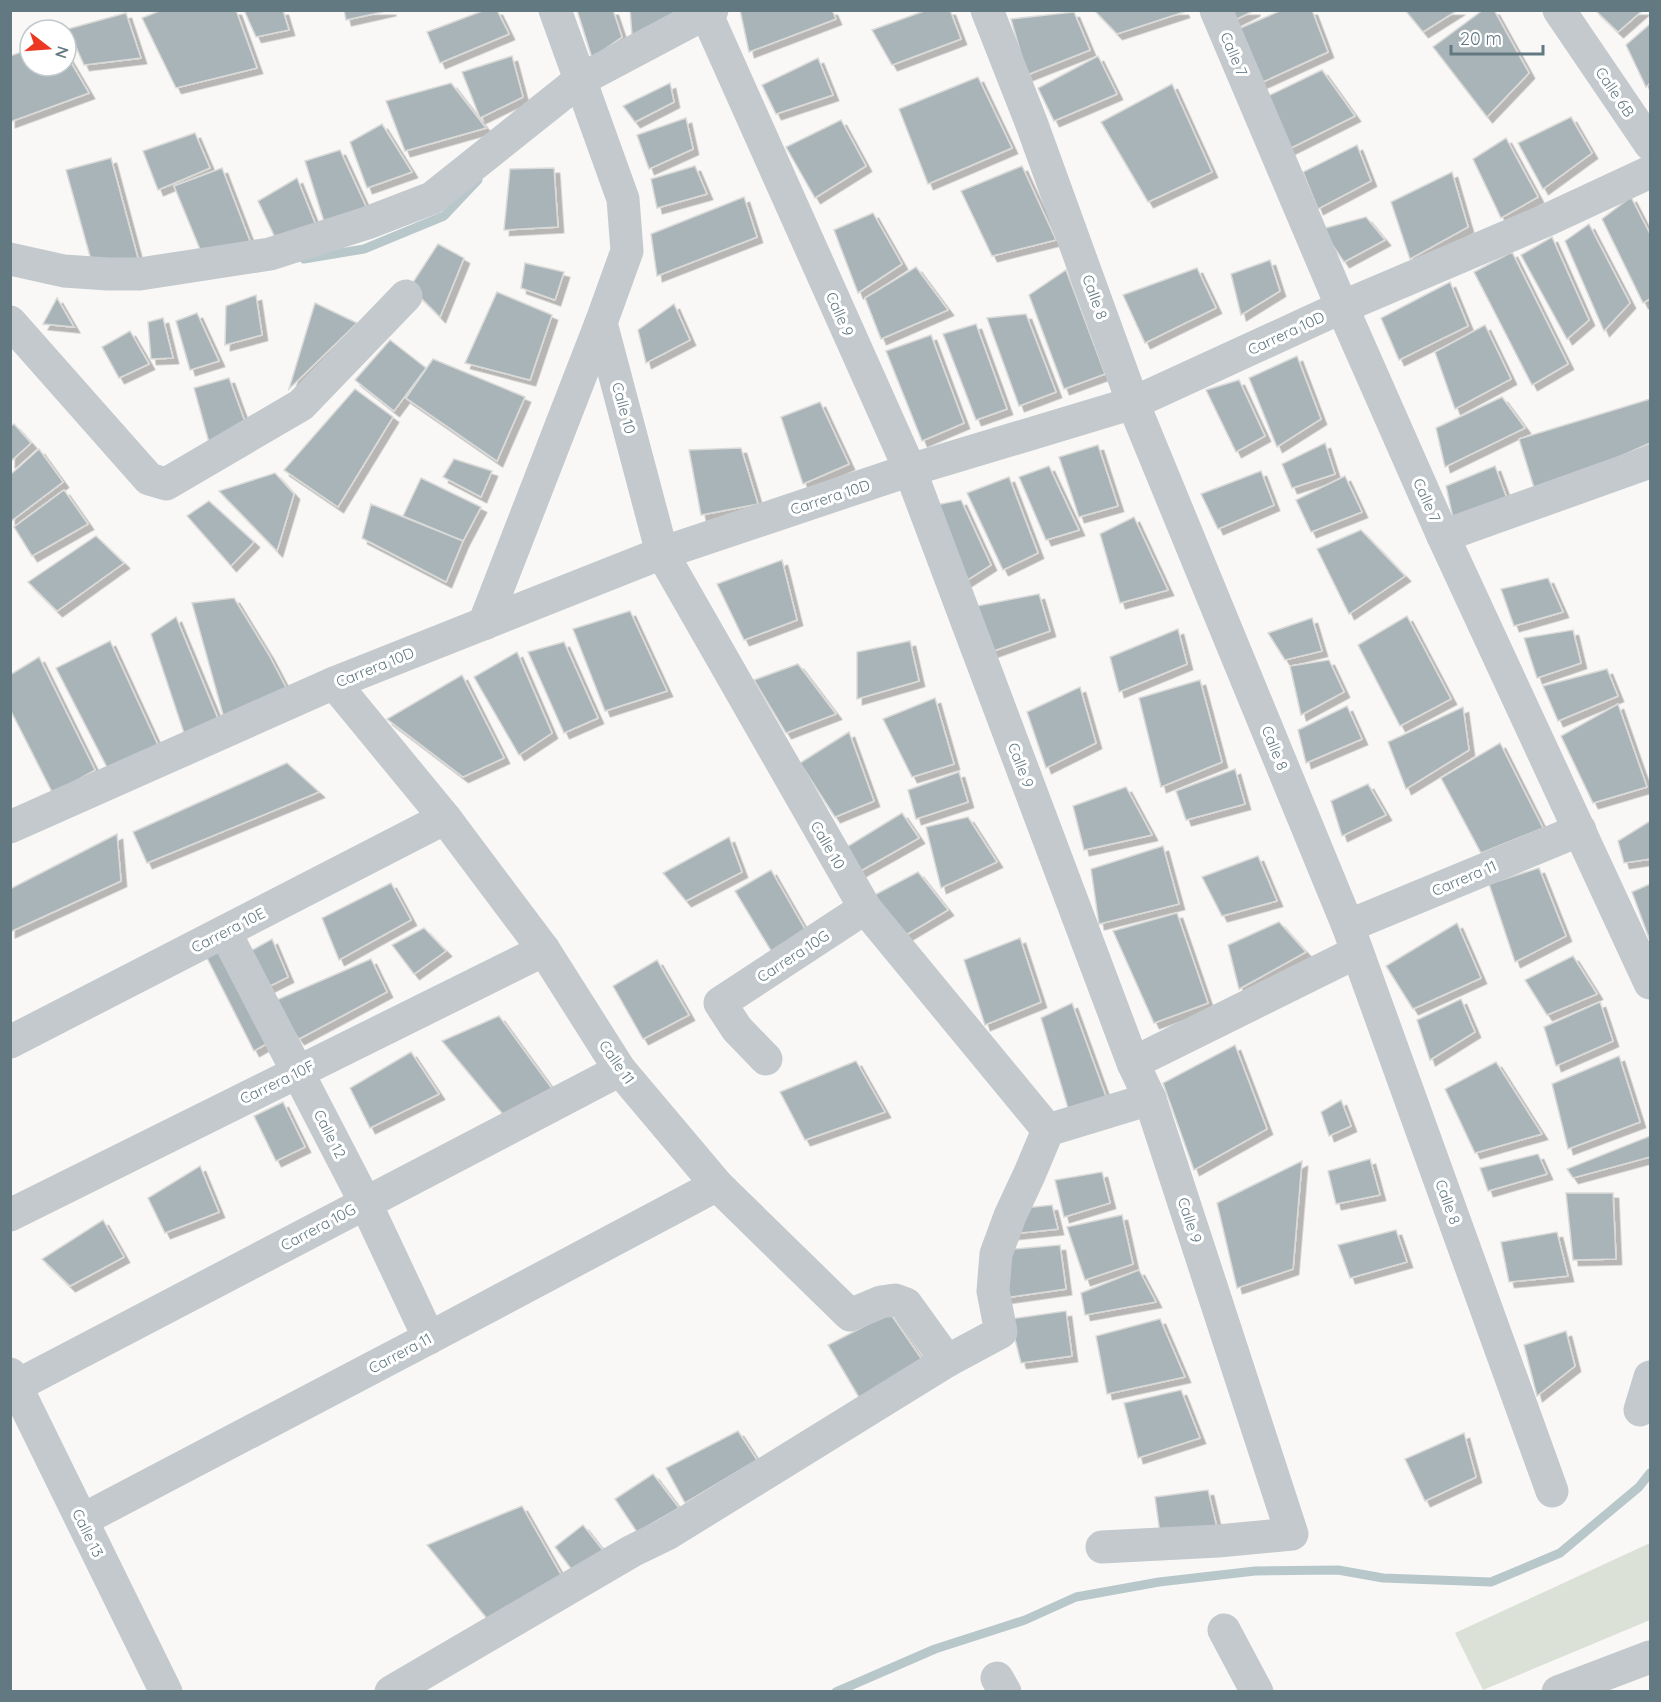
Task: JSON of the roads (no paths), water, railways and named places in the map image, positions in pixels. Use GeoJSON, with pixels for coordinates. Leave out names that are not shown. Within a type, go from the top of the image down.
{"type":"FeatureCollection","features":[{"type":"Feature","properties":{"kind":"street"},"geometry":{"type":"LineString","coordinates":[[484,624],[627,251],[623,199],[555,10]]}},
{"type":"Feature","properties":{"kind":"street","name":"Calle 8"},"geometry":{"type":"LineString","coordinates":[[987,10],[1032,122],[1134,403],[1352,939],[1552,1491]]}},
{"type":"Feature","properties":{"kind":"street","name":"Calle 7"},"geometry":{"type":"LineString","coordinates":[[1216,10],[1341,307],[1443,536],[1650,983]]}},
{"type":"Feature","properties":{"kind":"street","name":"Calle 6B"},"geometry":{"type":"LineString","coordinates":[[1559,10],[1650,144]]}},
{"type":"Feature","properties":{"kind":"street"},"geometry":{"type":"LineString","coordinates":[[10,259],[64,272],[140,274],[270,254],[367,223],[432,198],[580,80],[709,12]]}},
{"type":"Feature","properties":{"kind":"street","name":"Calle 9"},"geometry":{"type":"LineString","coordinates":[[709,12],[910,470],[1134,1063],[1150,1099],[1292,1534],[1102,1547]]}},
{"type":"Feature","properties":{"kind":"street","name":"Carrera 10D"},"geometry":{"type":"LineString","coordinates":[[10,827],[334,683],[662,553],[910,470],[1134,403],[1341,307],[1549,219],[1650,172]]}},
{"type":"Feature","properties":{"kind":"street"},"geometry":{"type":"LineString","coordinates":[[10,322],[149,478],[166,484],[301,405],[406,296]]}},
{"type":"Feature","properties":{"kind":"street","name":"Calle 10"},"geometry":{"type":"LineString","coordinates":[[601,323],[662,553],[865,908],[1048,1130]]}},
{"type":"Feature","properties":{"kind":"street"},"geometry":{"type":"LineString","coordinates":[[1443,536],[1650,462]]}},
{"type":"Feature","properties":{"kind":"street","name":"Calle 11"},"geometry":{"type":"LineString","coordinates":[[334,683],[445,818],[544,950],[620,1070],[717,1185],[850,1315],[881,1302],[895,1300],[906,1304],[946,1361]]}},
{"type":"Feature","properties":{"kind":"street","name":"Carrera 10E"},"geometry":{"type":"LineString","coordinates":[[10,1042],[445,818]]}},
{"type":"Feature","properties":{"kind":"street","name":"Carrera 11"},"geometry":{"type":"LineString","coordinates":[[1134,1063],[1352,939],[1580,830]]}},
{"type":"Feature","properties":{"kind":"street","name":"Carrera 10G"},"geometry":{"type":"LineString","coordinates":[[766,1059],[737,1029],[720,1003],[865,908]]}},
{"type":"Feature","properties":{"kind":"street","name":"Calle 12"},"geometry":{"type":"LineString","coordinates":[[225,932],[365,1202],[429,1338]]}},
{"type":"Feature","properties":{"kind":"street","name":"Carrera 10F"},"geometry":{"type":"LineString","coordinates":[[10,1215],[544,950]]}},
{"type":"Feature","properties":{"kind":"street","name":"Carrera 10G"},"geometry":{"type":"LineString","coordinates":[[13,1380],[620,1070]]}},
{"type":"Feature","properties":{"kind":"street"},"geometry":{"type":"LineString","coordinates":[[391,1692],[632,1551],[667,1534],[946,1361],[1001,1332],[993,1291],[996,1254],[1048,1130],[1150,1099]]}},
{"type":"Feature","properties":{"kind":"street","name":"Carrera 11"},"geometry":{"type":"LineString","coordinates":[[82,1520],[717,1185]]}},
{"type":"Feature","properties":{"kind":"street"},"geometry":{"type":"LineString","coordinates":[[1640,1410],[1650,1377]]}},
{"type":"Feature","properties":{"kind":"street","name":"Calle 13"},"geometry":{"type":"LineString","coordinates":[[13,1380],[166,1692]]}},
{"type":"Feature","properties":{"kind":"street"},"geometry":{"type":"LineString","coordinates":[[1224,1630],[1257,1692]]}},
{"type":"Feature","properties":{"kind":"street"},"geometry":{"type":"LineString","coordinates":[[1558,1692],[1650,1657]]}},
{"type":"Feature","properties":{"kind":"waterway"},"geometry":{"type":"LineString","coordinates":[[304,259],[364,249],[444,216],[478,180]]}},
{"type":"Feature","properties":{"kind":"waterway"},"geometry":{"type":"LineString","coordinates":[[836,1692],[935,1649],[1025,1620],[1076,1597],[1159,1582],[1255,1571],[1338,1570],[1383,1578],[1491,1582],[1560,1553],[1639,1487],[1650,1473]]}}]}
